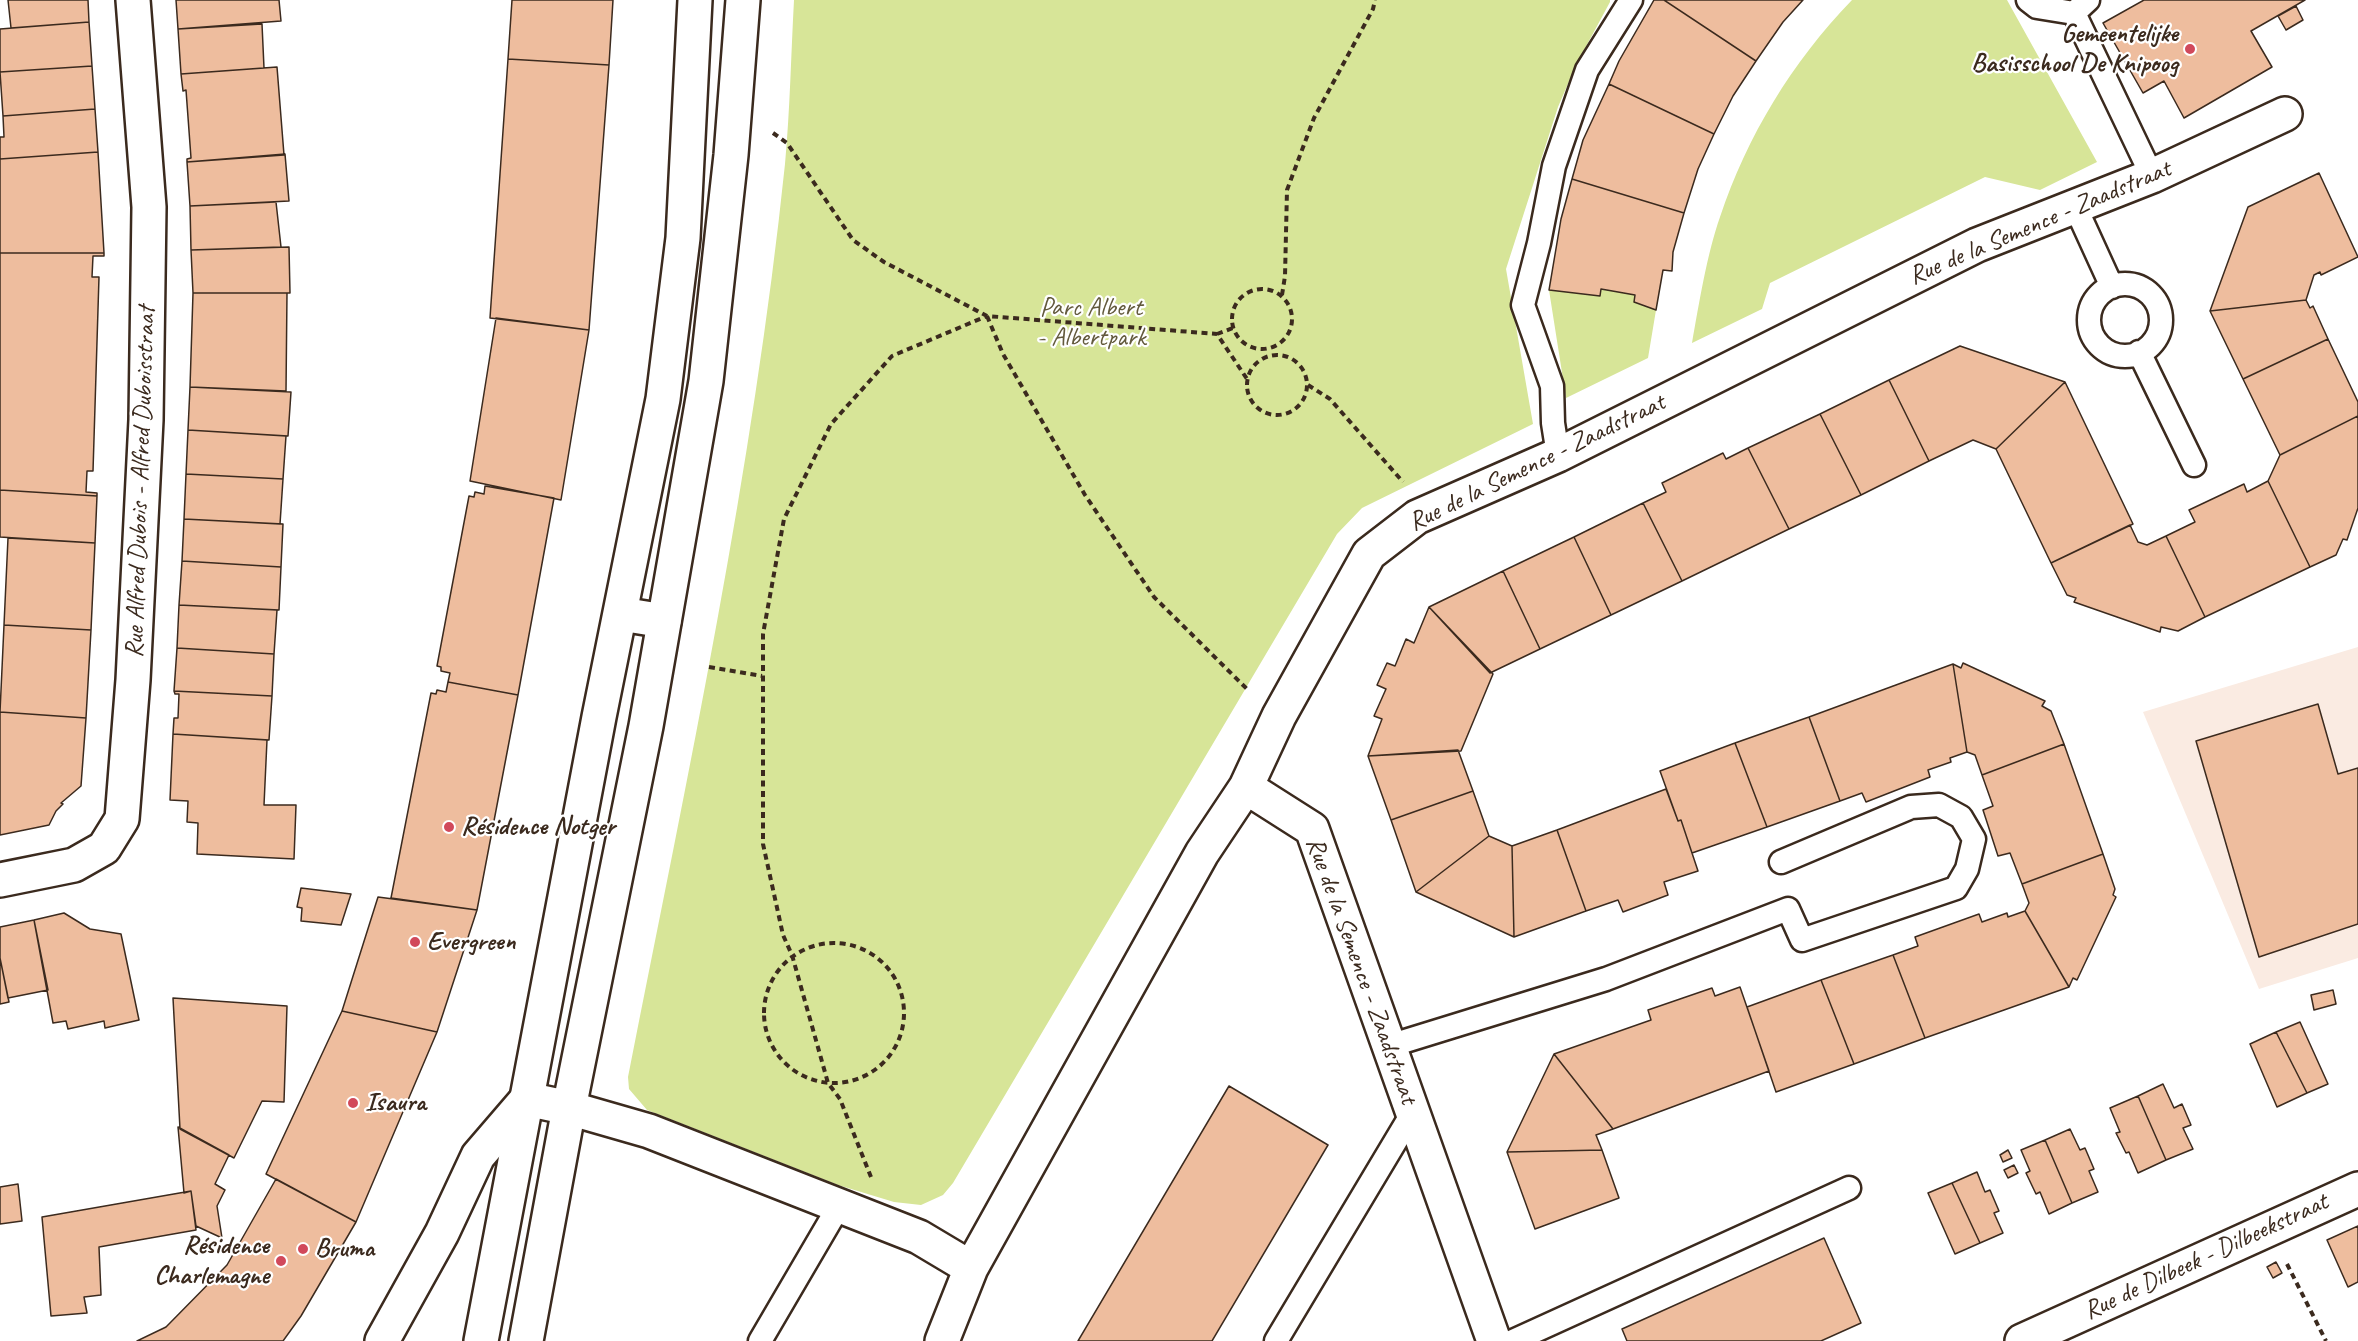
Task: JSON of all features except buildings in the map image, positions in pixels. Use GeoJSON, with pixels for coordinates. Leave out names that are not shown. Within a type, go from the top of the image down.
{"type":"FeatureCollection","features":[{"type":"Feature","properties":{"kind":"street","name":"Rue Alfred Dubois - Alfred Duboisstraat"},"geometry":{"type":"LineString","coordinates":[[0,880],[74,865],[104,848],[122,819],[133,680],[147,373],[148,207],[133,0]]}},
{"type":"Feature","properties":{"kind":"street"},"geometry":{"type":"LineString","coordinates":[[480,1341],[599,717],[663,399],[683,238],[696,0]]}},
{"type":"Feature","properties":{"kind":"street"},"geometry":{"type":"LineString","coordinates":[[526,1341],[646,726],[706,381],[731,155],[743,0]]}},
{"type":"Feature","properties":{"kind":"street","name":"Rue de la Semence - Zaadstraat"},"geometry":{"type":"LineString","coordinates":[[1494,1341],[1312,829],[1246,787],[1279,716],[1369,554],[1417,517],[1558,455],[1977,245],[2152,176],[2285,114]]}},
{"type":"Feature","properties":{"kind":"street"},"geometry":{"type":"LineString","coordinates":[[621,614],[664,621]]}},
{"type":"Feature","properties":{"kind":"street"},"geometry":{"type":"LineString","coordinates":[[942,1341],[971,1268],[1202,853],[1246,787]]}},
{"type":"Feature","properties":{"kind":"street"},"geometry":{"type":"LineString","coordinates":[[527,1099],[570,1108],[649,1131],[919,1238],[971,1268]]}},
{"type":"Feature","properties":{"kind":"street"},"geometry":{"type":"LineString","coordinates":[[382,1341],[442,1233],[477,1156],[527,1099]]}},
{"type":"Feature","properties":{"kind":"street","name":"Rue de Dilbeek - Dilbeekstraat"},"geometry":{"type":"LineString","coordinates":[[2022,1341],[2358,1189]]}},
{"type":"Feature","properties":{"kind":"lane"},"geometry":{"type":"LineString","coordinates":[[1558,455],[1553,423],[1552,386],[1523,304],[1539,243],[1554,166],[1587,70],[1631,0]]}},
{"type":"Feature","properties":{"kind":"lane"},"geometry":{"type":"LineString","coordinates":[[2028,0],[2037,7],[2081,7],[2152,176]]}},
{"type":"Feature","properties":{"kind":"lane"},"geometry":{"type":"LineString","coordinates":[[2075,206],[2112,287]]}},
{"type":"Feature","properties":{"kind":"lane"},"geometry":{"type":"LineString","coordinates":[[2120,284],[2136,286],[2150,293],[2158,307],[2161,323],[2156,338],[2145,350],[2130,356],[2114,354],[2100,346],[2091,333],[2089,317],[2094,302],[2105,290],[2112,287],[2120,284]]}},
{"type":"Feature","properties":{"kind":"lane"},"geometry":{"type":"LineString","coordinates":[[2139,352],[2194,465]]}},
{"type":"Feature","properties":{"kind":"lane"},"geometry":{"type":"LineString","coordinates":[[1389,1046],[1606,979],[1788,909],[1803,940],[1927,899],[1956,888],[1967,869],[1974,839],[1961,817],[1939,805],[1911,807],[1781,862]]}},
{"type":"Feature","properties":{"kind":"lane"},"geometry":{"type":"LineString","coordinates":[[1276,1341],[1413,1112]]}},
{"type":"Feature","properties":{"kind":"lane"},"geometry":{"type":"LineString","coordinates":[[1513,1341],[1849,1188]]}},
{"type":"Feature","properties":{"kind":"lane"},"geometry":{"type":"LineString","coordinates":[[760,1341],[839,1206]]}},
{"type":"Feature","properties":{"kind":"path"},"geometry":{"type":"LineString","coordinates":[[1282,295],[1285,276],[1287,190],[1314,118],[1373,9],[1375,0]]}},
{"type":"Feature","properties":{"kind":"path"},"geometry":{"type":"LineString","coordinates":[[773,133],[787,143],[853,240],[884,262],[987,316],[1217,334],[1233,328]]}},
{"type":"Feature","properties":{"kind":"path"},"geometry":{"type":"LineString","coordinates":[[1282,295],[1271,289],[1258,288],[1246,293],[1237,301],[1232,313],[1233,328],[1241,342],[1254,349],[1271,351],[1286,355],[1297,361],[1305,372],[1308,384],[1305,398],[1285,415],[1269,415],[1256,407],[1248,394],[1247,379],[1251,367],[1261,358],[1271,351],[1282,343],[1290,332],[1293,319],[1290,306],[1282,295]]}},
{"type":"Feature","properties":{"kind":"path"},"geometry":{"type":"LineString","coordinates":[[875,1186],[840,1099],[828,1083],[792,955],[783,935],[764,844],[763,634],[784,519],[831,424],[892,356],[987,316]]}},
{"type":"Feature","properties":{"kind":"path"},"geometry":{"type":"LineString","coordinates":[[987,316],[1003,354],[1085,495],[1154,597],[1220,665],[1252,694]]}},
{"type":"Feature","properties":{"kind":"path"},"geometry":{"type":"LineString","coordinates":[[1217,334],[1247,379]]}},
{"type":"Feature","properties":{"kind":"path"},"geometry":{"type":"LineString","coordinates":[[1308,384],[1330,399],[1409,488]]}},
{"type":"Feature","properties":{"kind":"path"},"geometry":{"type":"LineString","coordinates":[[709,667],[762,676]]}},
{"type":"Feature","properties":{"kind":"path"},"geometry":{"type":"LineString","coordinates":[[835,941],[857,945],[877,956],[892,973],[902,993],[904,1016],[900,1038],[888,1057],[871,1072],[851,1082],[828,1083],[809,1079],[793,1071],[778,1057],[763,1023],[763,1003],[778,968],[792,955],[812,945],[835,941]]}},
{"type":"Feature","properties":{"kind":"path"},"geometry":{"type":"LineString","coordinates":[[2270,1230],[2326,1341]]}},
{"type":"Feature","properties":{"kind":"shaded area"},"geometry":{"type":"Polygon","coordinates":[[[2358,647],[2358,958],[2259,989],[2143,712],[2358,647]]]}},
{"type":"Feature","properties":{"kind":"green space","name":"Parc Albert - Albertpark"},"geometry":{"type":"Polygon","coordinates":[[[794,0],[1610,0],[1576,65],[1558,107],[1506,269],[1533,424],[1362,508],[1337,534],[953,1183],[943,1195],[921,1205],[894,1202],[838,1185],[647,1110],[629,1089],[628,1077],[717,622],[755,394],[772,279],[785,164],[794,0]]]}},
{"type":"Feature","properties":{"kind":"green space"},"geometry":{"type":"Polygon","coordinates":[[[1852,0],[2007,0],[2097,162],[2040,190],[1985,177],[1770,283],[1762,309],[1692,343],[1715,231],[1744,158],[1758,129],[1791,75],[1830,24],[1852,0]]]}},
{"type":"Feature","properties":{"kind":"green space"},"geometry":{"type":"Polygon","coordinates":[[[1601,289],[1635,295],[1634,302],[1656,310],[1648,358],[1566,398],[1549,290],[1599,296],[1601,289]]]}},
{"type":"Feature","properties":{"kind":"place","name":"Gemeentelijke Basisschool De Knipoog"},"geometry":{"type":"Point","coordinates":[2190,49]}},
{"type":"Feature","properties":{"kind":"place","name":"Résidence Notger"},"geometry":{"type":"Point","coordinates":[449,827]}},
{"type":"Feature","properties":{"kind":"place","name":"Evergreen"},"geometry":{"type":"Point","coordinates":[415,942]}},
{"type":"Feature","properties":{"kind":"place","name":"Isaura"},"geometry":{"type":"Point","coordinates":[353,1103]}},
{"type":"Feature","properties":{"kind":"place","name":"Bruma"},"geometry":{"type":"Point","coordinates":[303,1249]}},
{"type":"Feature","properties":{"kind":"place","name":"Résidence Charlemagne"},"geometry":{"type":"Point","coordinates":[281,1261]}}]}
